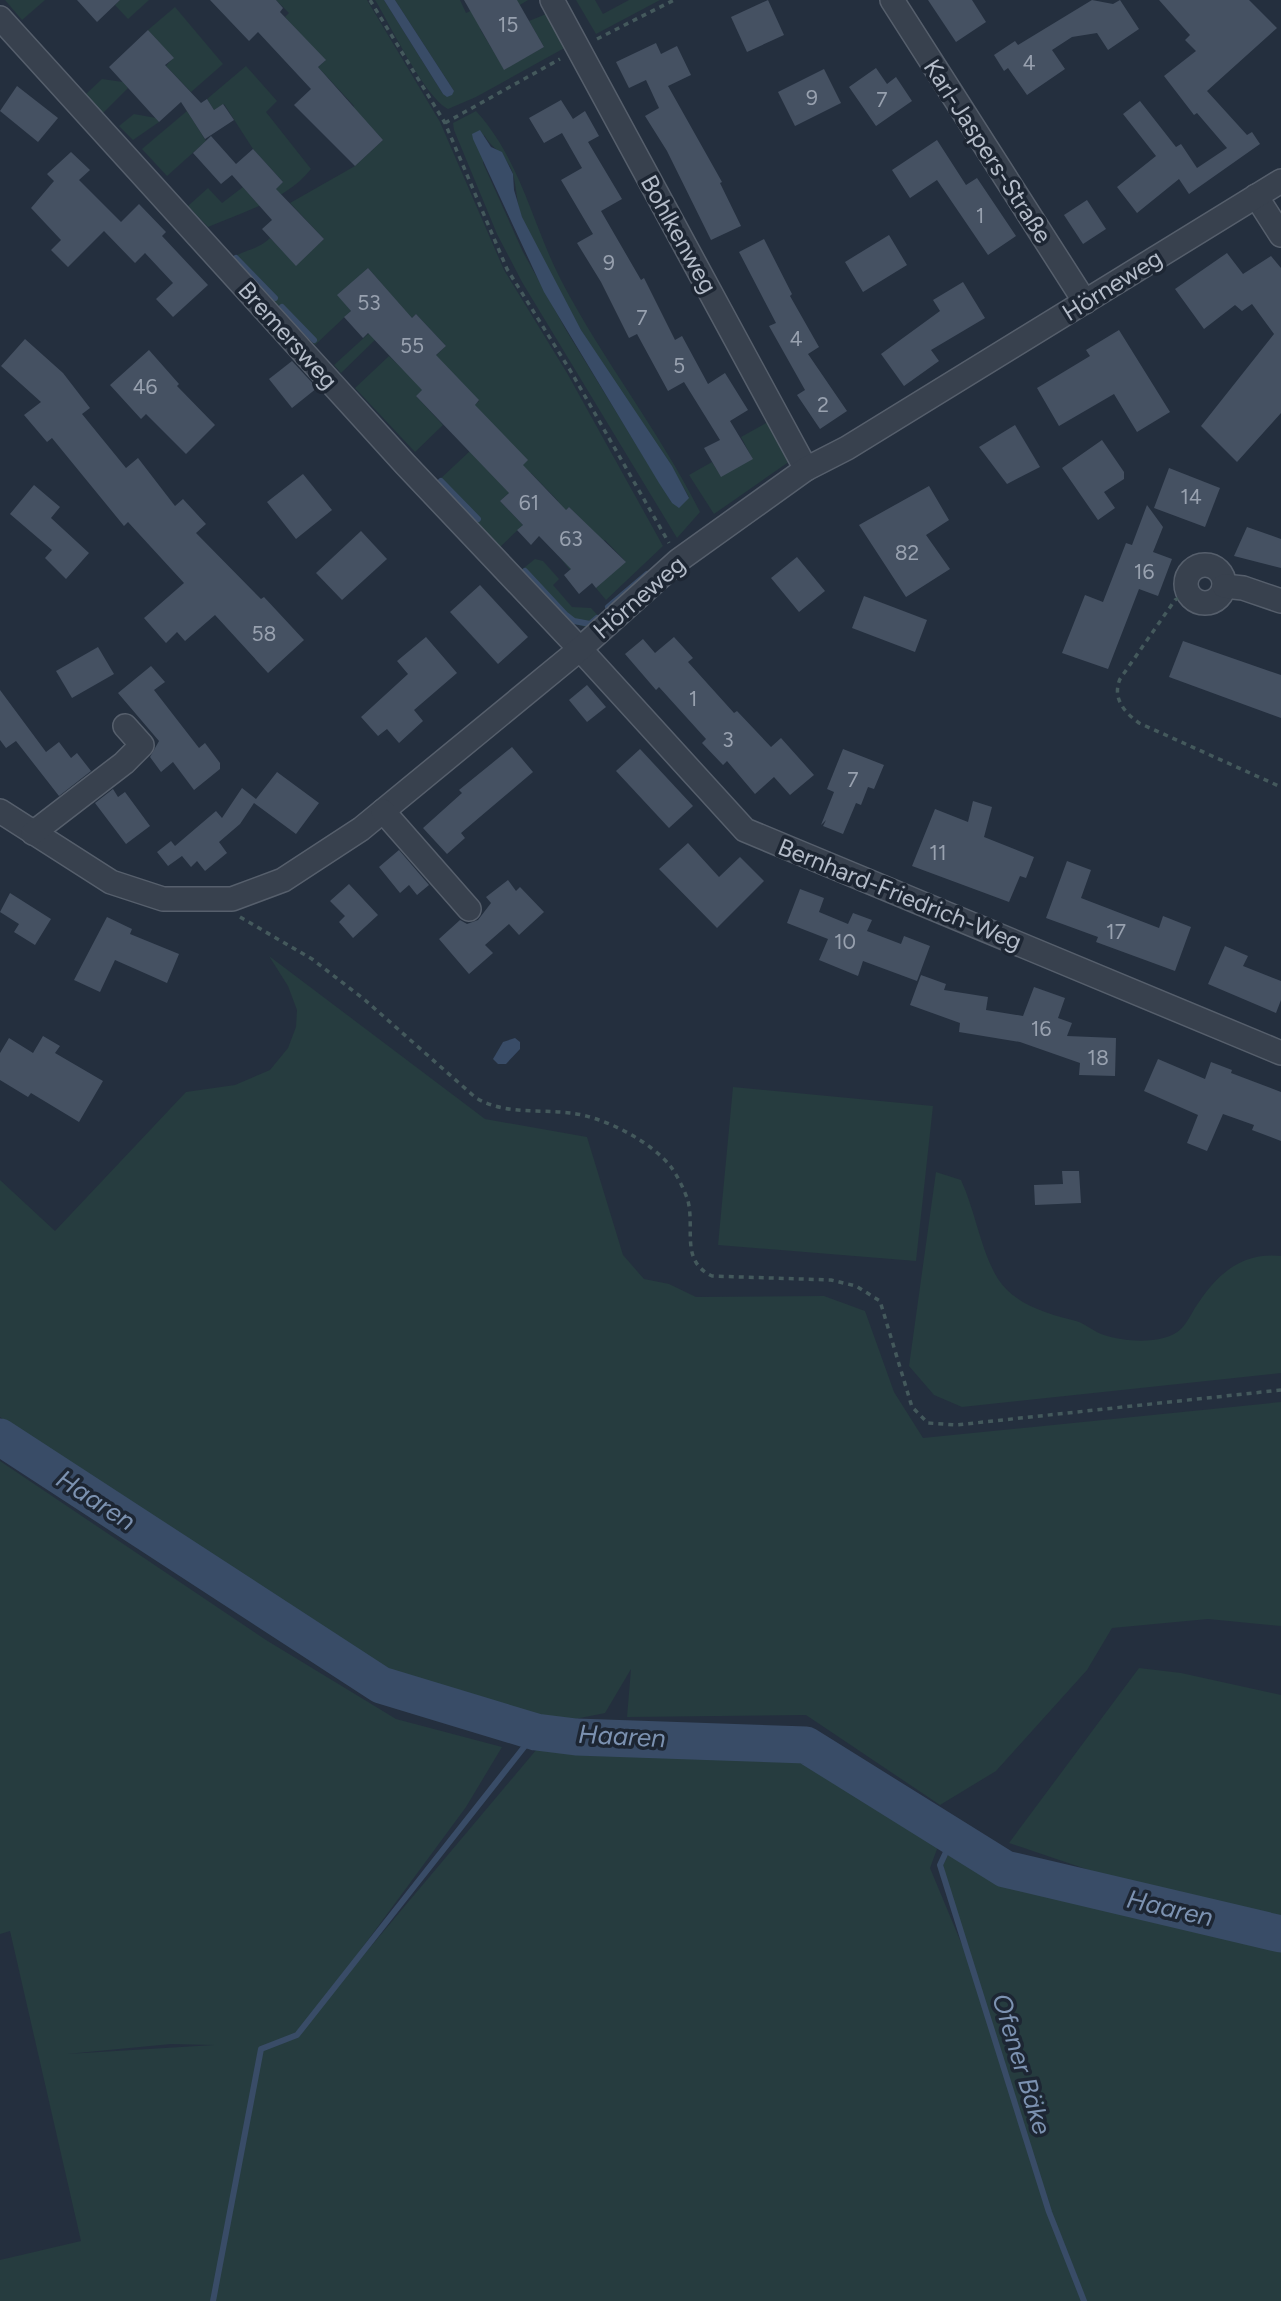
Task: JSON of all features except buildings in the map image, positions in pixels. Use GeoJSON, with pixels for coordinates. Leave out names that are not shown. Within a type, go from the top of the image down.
{"type":"FeatureCollection","features":[{"type":"Feature","properties":{"kind":"street","name":"Bohlkenweg"},"geometry":{"type":"LineString","coordinates":[[552,0],[806,469]]}},
{"type":"Feature","properties":{"kind":"street","name":"Karl-Jaspers-Straße"},"geometry":{"type":"LineString","coordinates":[[892,0],[1085,302]]}},
{"type":"Feature","properties":{"kind":"street","name":"Bremersweg"},"geometry":{"type":"LineString","coordinates":[[0,18],[396,453],[580,649]]}},
{"type":"Feature","properties":{"kind":"street","name":"Hörneweg"},"geometry":{"type":"LineString","coordinates":[[0,811],[111,882],[163,900],[232,899],[283,880],[383,811],[580,649],[679,560],[806,469],[846,448],[1281,181]]}},
{"type":"Feature","properties":{"kind":"street"},"geometry":{"type":"LineString","coordinates":[[1256,196],[1281,235]]}},
{"type":"Feature","properties":{"kind":"street"},"geometry":{"type":"LineString","coordinates":[[1188,593],[1197,602],[1209,603],[1219,597],[1224,586],[1243,588],[1281,601]]}},
{"type":"Feature","properties":{"kind":"street","name":"Bernhard-Friedrich-Weg"},"geometry":{"type":"LineString","coordinates":[[580,649],[745,830],[1281,1053]]}},
{"type":"Feature","properties":{"kind":"street"},"geometry":{"type":"LineString","coordinates":[[33,833],[142,746],[125,726]]}},
{"type":"Feature","properties":{"kind":"street"},"geometry":{"type":"LineString","coordinates":[[383,811],[469,909]]}},
{"type":"Feature","properties":{"kind":"path"},"geometry":{"type":"LineString","coordinates":[[370,0],[445,123],[507,269],[570,370],[679,560]]}},
{"type":"Feature","properties":{"kind":"path"},"geometry":{"type":"LineString","coordinates":[[1188,593],[1175,600],[1120,679],[1117,690],[1121,705],[1139,723],[1281,787]]}},
{"type":"Feature","properties":{"kind":"path"},"geometry":{"type":"LineString","coordinates":[[232,899],[240,918],[312,959],[365,1000],[476,1098],[507,1110],[573,1113],[601,1120],[639,1140],[671,1167],[688,1201],[691,1256],[700,1270],[712,1276],[831,1280],[856,1286],[880,1300],[912,1407],[928,1423],[956,1425],[1281,1390]]}},
{"type":"Feature","properties":{"kind":"green space"},"geometry":{"type":"Polygon","coordinates":[[[5,0],[45,0],[22,20],[5,0]]]}},
{"type":"Feature","properties":{"kind":"green space"},"geometry":{"type":"Polygon","coordinates":[[[120,0],[149,0],[128,19],[115,5],[120,0]]]}},
{"type":"Feature","properties":{"kind":"green space"},"geometry":{"type":"Polygon","coordinates":[[[276,0],[367,0],[440,122],[504,270],[567,373],[663,546],[606,600],[596,588],[625,561],[605,540],[570,570],[562,560],[593,531],[569,507],[542,533],[558,501],[531,473],[500,501],[523,525],[500,547],[438,481],[470,451],[458,420],[479,401],[447,367],[416,396],[443,425],[415,452],[355,388],[389,356],[412,378],[446,346],[416,314],[385,343],[378,337],[341,373],[334,365],[400,305],[368,268],[338,295],[351,311],[315,345],[232,259],[260,246],[270,238],[296,265],[324,239],[290,203],[355,166],[383,140],[361,116],[344,116],[354,106],[318,67],[325,61],[285,17],[289,13],[276,0]]]}},
{"type":"Feature","properties":{"kind":"green space"},"geometry":{"type":"Polygon","coordinates":[[[375,0],[384,0],[443,94],[454,91],[395,0],[460,0],[466,13],[494,0],[528,0],[480,29],[504,69],[544,47],[529,21],[551,12],[568,46],[476,97],[448,109],[439,102],[419,76],[375,0]]]}},
{"type":"Feature","properties":{"kind":"green space"},"geometry":{"type":"Polygon","coordinates":[[[576,0],[595,0],[603,14],[629,0],[660,0],[596,34],[576,0]]]}},
{"type":"Feature","properties":{"kind":"green space"},"geometry":{"type":"Polygon","coordinates":[[[175,7],[223,64],[191,92],[166,66],[173,58],[148,30],[175,7]]]}},
{"type":"Feature","properties":{"kind":"green space"},"geometry":{"type":"Polygon","coordinates":[[[246,66],[277,101],[266,112],[311,169],[278,197],[208,227],[188,206],[208,188],[222,203],[243,187],[259,205],[283,182],[253,149],[224,104],[214,110],[207,99],[246,66]]]}},
{"type":"Feature","properties":{"kind":"green space"},"geometry":{"type":"Polygon","coordinates":[[[102,79],[123,82],[128,88],[103,113],[85,95],[102,79]]]}},
{"type":"Feature","properties":{"kind":"green space"},"geometry":{"type":"Polygon","coordinates":[[[187,111],[206,141],[167,176],[142,149],[187,111]]]}},
{"type":"Feature","properties":{"kind":"green space"},"geometry":{"type":"Polygon","coordinates":[[[476,111],[504,150],[578,312],[684,482],[700,512],[677,538],[522,282],[497,234],[453,123],[476,111]],[[484,135],[483,163],[523,252],[566,330],[672,503],[689,497],[592,349],[564,300],[522,218],[509,165],[484,135]]]}},
{"type":"Feature","properties":{"kind":"green space"},"geometry":{"type":"Polygon","coordinates":[[[134,114],[156,118],[159,122],[133,140],[119,126],[134,114]]]}},
{"type":"Feature","properties":{"kind":"green space"},"geometry":{"type":"Polygon","coordinates":[[[768,422],[790,461],[714,514],[689,475],[712,462],[721,476],[752,458],[741,437],[768,422]]]}},
{"type":"Feature","properties":{"kind":"green space"},"geometry":{"type":"Polygon","coordinates":[[[535,559],[543,561],[559,579],[553,585],[572,607],[591,608],[601,619],[589,628],[567,622],[520,571],[535,559]]]}},
{"type":"Feature","properties":{"kind":"green space"},"geometry":{"type":"Polygon","coordinates":[[[269,956],[485,1119],[587,1137],[623,1255],[644,1279],[669,1284],[696,1297],[824,1296],[865,1311],[894,1392],[923,1438],[1281,1402],[1281,1626],[1208,1619],[1112,1628],[1087,1670],[996,1771],[940,1805],[806,1715],[627,1717],[631,1669],[605,1713],[565,1721],[518,1714],[445,1694],[375,1662],[267,1599],[0,1417],[0,1180],[55,1231],[186,1092],[235,1085],[270,1070],[288,1048],[296,1027],[297,1010],[288,986],[269,956]]]}},
{"type":"Feature","properties":{"kind":"green space"},"geometry":{"type":"Polygon","coordinates":[[[733,1087],[933,1106],[916,1261],[718,1245],[733,1087]]]}},
{"type":"Feature","properties":{"kind":"green space"},"geometry":{"type":"Polygon","coordinates":[[[936,1172],[961,1180],[992,1268],[1013,1296],[1033,1307],[1080,1322],[1100,1334],[1144,1341],[1165,1338],[1184,1326],[1207,1291],[1224,1273],[1255,1257],[1281,1256],[1281,1373],[962,1407],[934,1395],[909,1366],[936,1172]]]}},
{"type":"Feature","properties":{"kind":"green space"},"geometry":{"type":"Polygon","coordinates":[[[0,1461],[266,1640],[396,1719],[502,1747],[466,1807],[309,2020],[537,1749],[688,1757],[802,1755],[940,1841],[930,1868],[965,1952],[943,1865],[948,1855],[1006,1884],[1281,1949],[1281,2301],[0,2301],[0,2260],[81,2241],[10,1931],[0,1934],[0,1461]],[[171,2044],[67,2054],[214,2045],[171,2044]]]}},
{"type":"Feature","properties":{"kind":"green space"},"geometry":{"type":"Polygon","coordinates":[[[1139,1668],[1181,1673],[1281,1695],[1281,1919],[1130,1884],[1009,1843],[1139,1668]]]}},
{"type":"Feature","properties":{"kind":"water"},"geometry":{"type":"Polygon","coordinates":[[[384,0],[395,0],[454,91],[452,95],[447,97],[443,94],[384,0]]]}},
{"type":"Feature","properties":{"kind":"water"},"geometry":{"type":"Polygon","coordinates":[[[480,130],[491,147],[502,152],[513,174],[514,190],[522,217],[581,330],[672,466],[689,498],[679,508],[672,503],[659,483],[544,292],[473,139],[472,134],[480,130]]]}},
{"type":"Feature","properties":{"kind":"water"},"geometry":{"type":"Polygon","coordinates":[[[515,1038],[520,1042],[520,1049],[506,1064],[498,1064],[493,1059],[503,1042],[515,1038]]]}},
{"type":"Feature","properties":{"kind":"waterway"},"geometry":{"type":"LineString","coordinates":[[236,258],[275,298]]}},
{"type":"Feature","properties":{"kind":"waterway"},"geometry":{"type":"LineString","coordinates":[[282,307],[314,340]]}},
{"type":"Feature","properties":{"kind":"waterway"},"geometry":{"type":"LineString","coordinates":[[441,481],[478,519]]}},
{"type":"Feature","properties":{"kind":"waterway"},"geometry":{"type":"LineString","coordinates":[[525,571],[574,621],[590,624],[597,618]]}},
{"type":"Feature","properties":{"kind":"waterway"},"geometry":{"type":"LineString","coordinates":[[608,607],[647,574]]}},
{"type":"Feature","properties":{"kind":"waterway","name":"Haaren"},"geometry":{"type":"LineString","coordinates":[[0,1437],[381,1685],[536,1732],[576,1737],[806,1745],[1005,1869],[1281,1934]]}},
{"type":"Feature","properties":{"kind":"waterway"},"geometry":{"type":"LineString","coordinates":[[213,2301],[261,2049],[297,2035],[536,1732]]}},
{"type":"Feature","properties":{"kind":"waterway","name":"Ofener Bäke"},"geometry":{"type":"LineString","coordinates":[[953,1837],[940,1865],[1049,2212],[1084,2301]]}}]}
